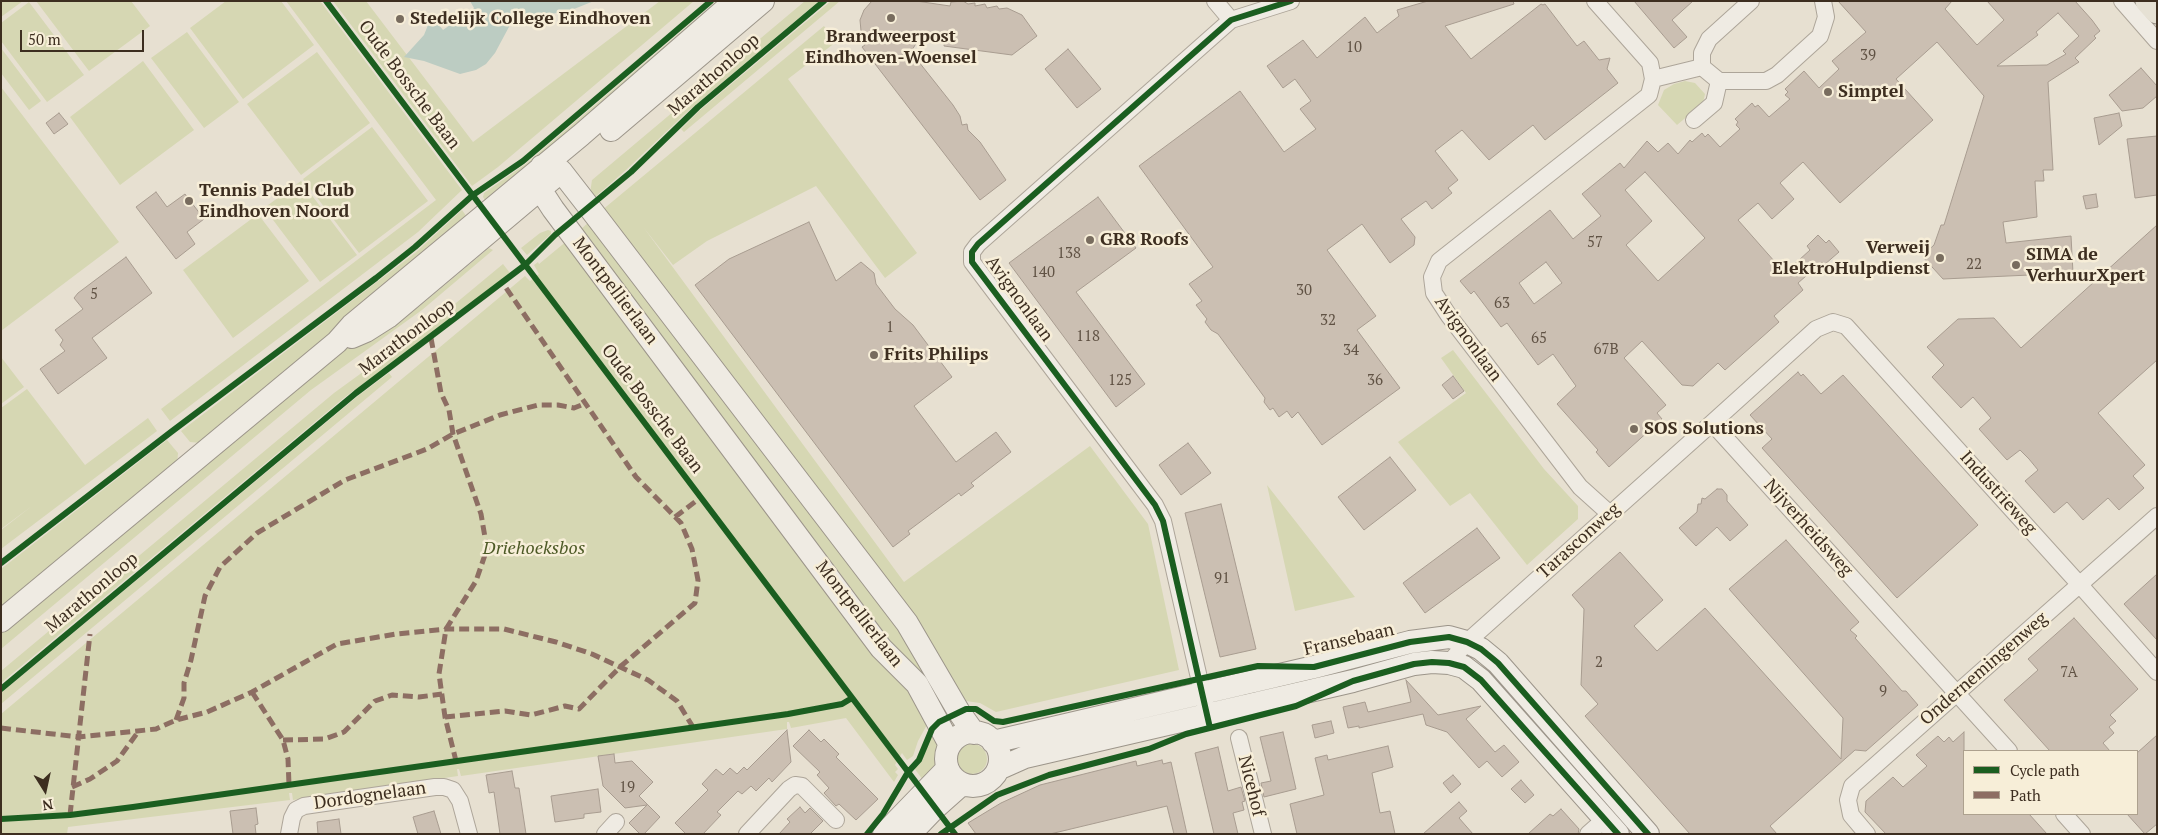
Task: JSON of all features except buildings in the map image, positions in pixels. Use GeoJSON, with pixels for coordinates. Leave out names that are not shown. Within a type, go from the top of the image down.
{"type":"FeatureCollection","features":[{"type":"Feature","properties":{"kind":"main road"},"geometry":{"type":"LineString","coordinates":[[2148,1],[2157,11]]}},
{"type":"Feature","properties":{"kind":"street","name":"Marathonloop"},"geometry":{"type":"LineString","coordinates":[[552,169],[582,135],[735,1]]}},
{"type":"Feature","properties":{"kind":"street","name":"Marathonloop"},"geometry":{"type":"LineString","coordinates":[[1,621],[337,342],[352,325],[763,1]]}},
{"type":"Feature","properties":{"kind":"street"},"geometry":{"type":"LineString","coordinates":[[1215,1],[1231,20]]}},
{"type":"Feature","properties":{"kind":"street","name":"Avignonlaan"},"geometry":{"type":"LineString","coordinates":[[1208,714],[1163,521],[1159,513],[972,262],[972,252],[978,244],[1231,20],[1291,1]]}},
{"type":"Feature","properties":{"kind":"street"},"geometry":{"type":"LineString","coordinates":[[1595,1],[1650,63],[1653,79],[1702,66]]}},
{"type":"Feature","properties":{"kind":"street"},"geometry":{"type":"LineString","coordinates":[[1751,1],[1709,39],[1702,52],[1702,66],[1719,81],[1766,81],[1777,74],[1820,36],[1826,17],[1823,1]]}},
{"type":"Feature","properties":{"kind":"street"},"geometry":{"type":"LineString","coordinates":[[2122,1],[2157,41]]}},
{"type":"Feature","properties":{"kind":"street","name":"Avignonlaan"},"geometry":{"type":"LineString","coordinates":[[1610,514],[1580,487],[1449,316],[1434,294],[1432,277],[1439,261],[1649,95],[1653,79]]}},
{"type":"Feature","properties":{"kind":"street"},"geometry":{"type":"LineString","coordinates":[[1694,120],[1714,103],[1719,81]]}},
{"type":"Feature","properties":{"kind":"street"},"geometry":{"type":"LineString","coordinates":[[540,189],[552,169]]}},
{"type":"Feature","properties":{"kind":"street","name":"Montpellierlaan"},"geometry":{"type":"LineString","coordinates":[[552,169],[907,623],[959,712],[984,737]]}},
{"type":"Feature","properties":{"kind":"street","name":"Marathonloop"},"geometry":{"type":"LineString","coordinates":[[337,342],[366,331],[388,317],[540,189]]}},
{"type":"Feature","properties":{"kind":"street","name":"Montpellierlaan"},"geometry":{"type":"LineString","coordinates":[[540,189],[882,648],[918,684],[950,745]]}},
{"type":"Feature","properties":{"kind":"street","name":"Industrieweg"},"geometry":{"type":"LineString","coordinates":[[1712,423],[1816,329],[1833,322],[1846,326],[2080,584],[2157,672]]}},
{"type":"Feature","properties":{"kind":"street","name":"Tarasconweg"},"geometry":{"type":"LineString","coordinates":[[1449,663],[1467,642],[1712,423]]}},
{"type":"Feature","properties":{"kind":"street","name":"Nijverheidsweg"},"geometry":{"type":"LineString","coordinates":[[1712,423],[2008,750]]}},
{"type":"Feature","properties":{"kind":"street","name":"Ondernemingenweg"},"geometry":{"type":"LineString","coordinates":[[1867,834],[1850,815],[1848,800],[1852,786],[2157,516]]}},
{"type":"Feature","properties":{"kind":"street","name":"Fransebaan"},"geometry":{"type":"LineString","coordinates":[[984,737],[1203,692],[1427,638],[1449,637],[1467,642],[1481,649],[1498,664],[1648,834]]}},
{"type":"Feature","properties":{"kind":"street"},"geometry":{"type":"LineString","coordinates":[[998,769],[999,755],[984,737],[965,734],[956,738],[950,745],[946,761],[955,777],[979,786],[987,782],[998,769],[1025,757],[1353,681],[1414,664],[1449,663],[1464,668],[1481,680],[1612,826],[1588,834]]}},
{"type":"Feature","properties":{"kind":"street","name":"Nicehof"},"geometry":{"type":"LineString","coordinates":[[1239,738],[1263,834]]}},
{"type":"Feature","properties":{"kind":"street"},"geometry":{"type":"LineString","coordinates":[[884,834],[955,777]]}},
{"type":"Feature","properties":{"kind":"street"},"geometry":{"type":"LineString","coordinates":[[910,834],[935,808],[955,777]]}},
{"type":"Feature","properties":{"kind":"street"},"geometry":{"type":"LineString","coordinates":[[747,834],[789,789],[796,785],[802,786],[836,820]]}},
{"type":"Feature","properties":{"kind":"street","name":"Dordognelaan"},"geometry":{"type":"LineString","coordinates":[[289,834],[292,818],[296,810],[304,806],[444,787],[453,790],[460,802],[469,834]]}},
{"type":"Feature","properties":{"kind":"street"},"geometry":{"type":"LineString","coordinates":[[2065,815],[2082,834]]}},
{"type":"Feature","properties":{"kind":"green space"},"geometry":{"type":"Polygon","coordinates":[[[1,1],[23,1],[1,17],[1,1]]]}},
{"type":"Feature","properties":{"kind":"green space"},"geometry":{"type":"Polygon","coordinates":[[[36,1],[131,1],[150,26],[89,71],[36,1]]]}},
{"type":"Feature","properties":{"kind":"green space"},"geometry":{"type":"Polygon","coordinates":[[[226,1],[281,1],[314,45],[243,99],[190,28],[226,1]]]}},
{"type":"Feature","properties":{"kind":"green space"},"geometry":{"type":"Polygon","coordinates":[[[286,1],[320,1],[462,190],[418,232],[170,421],[161,409],[436,200],[286,1]]]}},
{"type":"Feature","properties":{"kind":"green space"},"geometry":{"type":"Polygon","coordinates":[[[333,1],[366,1],[473,142],[660,1],[694,1],[498,167],[472,186],[333,1]]]}},
{"type":"Feature","properties":{"kind":"green space"},"geometry":{"type":"Polygon","coordinates":[[[717,1],[727,1],[488,204],[483,197],[484,193],[527,163],[717,1]]]}},
{"type":"Feature","properties":{"kind":"green space"},"geometry":{"type":"Polygon","coordinates":[[[805,1],[819,1],[685,114],[595,197],[590,193],[592,180],[805,1]]]}},
{"type":"Feature","properties":{"kind":"green space"},"geometry":{"type":"Polygon","coordinates":[[[831,1],[840,1],[684,132],[681,129],[699,111],[831,1]]]}},
{"type":"Feature","properties":{"kind":"green space"},"geometry":{"type":"Polygon","coordinates":[[[29,2],[84,75],[47,102],[1,41],[1,23],[29,2]]]}},
{"type":"Feature","properties":{"kind":"green space"},"geometry":{"type":"Polygon","coordinates":[[[824,26],[836,42],[788,79],[917,253],[885,278],[816,186],[707,241],[673,265],[644,228],[904,582],[1090,446],[1148,524],[1179,670],[996,712],[980,703],[966,701],[601,211],[824,26]]]}},
{"type":"Feature","properties":{"kind":"green space"},"geometry":{"type":"Polygon","coordinates":[[[187,32],[239,102],[204,128],[151,58],[187,32]]]}},
{"type":"Feature","properties":{"kind":"green space"},"geometry":{"type":"Polygon","coordinates":[[[1,48],[41,101],[29,110],[1,73],[1,48]]]}},
{"type":"Feature","properties":{"kind":"green space"},"geometry":{"type":"Polygon","coordinates":[[[317,52],[370,123],[301,175],[247,104],[317,52]]]}},
{"type":"Feature","properties":{"kind":"green space"},"geometry":{"type":"Polygon","coordinates":[[[143,61],[194,130],[120,185],[70,117],[143,61]]]}},
{"type":"Feature","properties":{"kind":"green space"},"geometry":{"type":"Polygon","coordinates":[[[1685,81],[1695,83],[1705,94],[1703,103],[1677,125],[1658,105],[1664,90],[1674,84],[1685,81]]]}},
{"type":"Feature","properties":{"kind":"green space"},"geometry":{"type":"Polygon","coordinates":[[[1,87],[119,242],[1,331],[1,87]]]}},
{"type":"Feature","properties":{"kind":"green space"},"geometry":{"type":"Polygon","coordinates":[[[372,127],[428,201],[359,253],[303,179],[372,127]]]}},
{"type":"Feature","properties":{"kind":"green space"},"geometry":{"type":"Polygon","coordinates":[[[301,181],[357,255],[320,282],[264,208],[301,181]]]}},
{"type":"Feature","properties":{"kind":"green space"},"geometry":{"type":"Polygon","coordinates":[[[462,210],[469,220],[201,443],[190,442],[181,431],[415,253],[462,210]]]}},
{"type":"Feature","properties":{"kind":"green space"},"geometry":{"type":"Polygon","coordinates":[[[258,214],[309,281],[233,338],[183,270],[258,214]]]}},
{"type":"Feature","properties":{"kind":"green space"},"geometry":{"type":"Polygon","coordinates":[[[589,222],[893,616],[948,703],[938,709],[834,565],[580,230],[589,222]]]}},
{"type":"Feature","properties":{"kind":"green space"},"geometry":{"type":"Polygon","coordinates":[[[548,230],[551,231],[551,234],[527,255],[521,248],[540,233],[548,230]]]}},
{"type":"Feature","properties":{"kind":"green space","name":"Driehoeksbos"},"geometry":{"type":"Polygon","coordinates":[[[568,240],[909,682],[928,723],[918,741],[913,756],[907,760],[902,753],[895,765],[898,769],[895,772],[898,775],[894,782],[846,718],[791,728],[789,722],[787,722],[787,729],[461,776],[459,769],[457,769],[458,776],[293,800],[292,793],[289,793],[290,800],[68,827],[67,834],[1,834],[1,714],[525,276],[530,281],[539,274],[534,265],[538,262],[539,264],[568,240]]]}},
{"type":"Feature","properties":{"kind":"green space"},"geometry":{"type":"Polygon","coordinates":[[[489,248],[493,250],[422,310],[311,390],[1,649],[1,632],[348,346],[395,324],[421,305],[489,248]]]}},
{"type":"Feature","properties":{"kind":"green space"},"geometry":{"type":"Polygon","coordinates":[[[503,264],[510,273],[421,342],[345,397],[1,683],[1,671],[334,393],[444,313],[503,264]]]}},
{"type":"Feature","properties":{"kind":"green space"},"geometry":{"type":"Polygon","coordinates":[[[1453,350],[1544,469],[1578,506],[1578,519],[1527,565],[1470,493],[1450,506],[1398,442],[1466,393],[1441,358],[1453,350]]]}},
{"type":"Feature","properties":{"kind":"green space"},"geometry":{"type":"Polygon","coordinates":[[[1,357],[24,387],[1,404],[1,357]]]}},
{"type":"Feature","properties":{"kind":"green space"},"geometry":{"type":"Polygon","coordinates":[[[389,373],[392,377],[1,704],[1,693],[358,396],[389,373]]]}},
{"type":"Feature","properties":{"kind":"green space"},"geometry":{"type":"Polygon","coordinates":[[[27,389],[85,465],[148,418],[157,431],[1,549],[1,530],[32,506],[1,529],[1,408],[27,389]]]}},
{"type":"Feature","properties":{"kind":"green space"},"geometry":{"type":"Polygon","coordinates":[[[167,440],[178,453],[177,464],[1,610],[1,569],[167,440]]]}},
{"type":"Feature","properties":{"kind":"green space"},"geometry":{"type":"Polygon","coordinates":[[[1267,485],[1355,597],[1295,611],[1267,485]]]}},
{"type":"Feature","properties":{"kind":"green space"},"geometry":{"type":"Polygon","coordinates":[[[936,729],[938,746],[936,764],[926,784],[914,768],[922,761],[928,740],[936,729]]]}},
{"type":"Feature","properties":{"kind":"green space"},"geometry":{"type":"Polygon","coordinates":[[[972,744],[983,748],[987,759],[983,770],[972,774],[961,770],[957,759],[961,748],[972,744]]]}},
{"type":"Feature","properties":{"kind":"shaded area"},"geometry":{"type":"Polygon","coordinates":[[[470,1],[594,1],[569,11],[519,19],[510,25],[495,53],[486,64],[476,70],[460,74],[424,61],[404,57],[424,35],[428,25],[435,20],[443,30],[474,8],[470,1]]]}},
{"type":"Feature","properties":{"kind":"marked path"},"geometry":{"type":"LineString","coordinates":[[445,717],[505,711],[531,715],[565,706],[579,709],[621,666],[695,603],[698,580],[692,549],[681,523],[636,477],[502,282]]}},
{"type":"Feature","properties":{"kind":"marked path"},"geometry":{"type":"LineString","coordinates":[[431,338],[441,393],[449,410],[453,434],[481,514],[487,549],[476,581],[446,629],[439,674],[445,717],[456,761]]}},
{"type":"Feature","properties":{"kind":"marked path"},"geometry":{"type":"LineString","coordinates":[[176,720],[184,698],[184,683],[205,596],[220,567],[257,533],[345,480],[427,449],[453,434],[500,415],[538,405],[558,405],[574,408],[584,404]]}},
{"type":"Feature","properties":{"kind":"marked path"},"geometry":{"type":"LineString","coordinates":[[675,517],[700,498]]}},
{"type":"Feature","properties":{"kind":"marked path"},"geometry":{"type":"LineString","coordinates":[[1,728],[79,737],[156,729],[176,720],[207,712],[252,692],[337,644],[396,634],[446,629],[504,629],[556,642],[592,654],[648,680],[677,701],[693,727]]}},
{"type":"Feature","properties":{"kind":"marked path"},"geometry":{"type":"LineString","coordinates":[[70,815],[90,634]]}},
{"type":"Feature","properties":{"kind":"marked path"},"geometry":{"type":"LineString","coordinates":[[252,692],[283,740],[288,759],[289,785]]}},
{"type":"Feature","properties":{"kind":"marked path"},"geometry":{"type":"LineString","coordinates":[[283,740],[325,739],[344,732],[375,701],[392,695],[419,697],[442,694]]}},
{"type":"Feature","properties":{"kind":"marked path"},"geometry":{"type":"LineString","coordinates":[[72,787],[90,779],[117,761],[138,732]]}},
{"type":"Feature","properties":{"kind":"cycle path","name":"Oude Bossche Baan"},"geometry":{"type":"LineString","coordinates":[[326,1],[955,834]]}},
{"type":"Feature","properties":{"kind":"cycle path"},"geometry":{"type":"LineString","coordinates":[[1,563],[376,278],[415,247],[473,195],[523,161],[711,1]]}},
{"type":"Feature","properties":{"kind":"cycle path"},"geometry":{"type":"LineString","coordinates":[[1,689],[356,393],[525,265],[555,235],[631,172],[698,107],[824,1]]}},
{"type":"Feature","properties":{"kind":"cycle path"},"geometry":{"type":"LineString","coordinates":[[1210,728],[1163,521],[1155,505],[972,262],[972,252],[978,244],[1231,20],[1291,1]]}},
{"type":"Feature","properties":{"kind":"cycle path"},"geometry":{"type":"LineString","coordinates":[[867,834],[883,814],[908,772],[919,760],[932,729],[939,722],[966,709],[976,709],[994,721],[1003,722],[1258,666],[1314,667],[1410,642],[1449,637],[1467,642],[1481,649],[1498,663],[1648,834]]}},
{"type":"Feature","properties":{"kind":"cycle path"},"geometry":{"type":"LineString","coordinates":[[941,834],[997,795],[1049,775],[1149,749],[1186,734],[1296,706],[1353,681],[1414,664],[1432,662],[1449,663],[1464,667],[1481,680],[1618,834]]}},
{"type":"Feature","properties":{"kind":"cycle path"},"geometry":{"type":"LineString","coordinates":[[1,819],[70,815],[133,807],[788,714],[842,704],[852,698]]}},
{"type":"Feature","properties":{"kind":"place","name":"Brandweerpost Eindhoven-Woensel"},"geometry":{"type":"Point","coordinates":[891,18]}},
{"type":"Feature","properties":{"kind":"place","name":"Stedelijk College Eindhoven"},"geometry":{"type":"Point","coordinates":[400,19]}},
{"type":"Feature","properties":{"kind":"place","name":"Simptel"},"geometry":{"type":"Point","coordinates":[1828,92]}},
{"type":"Feature","properties":{"kind":"place","name":"Tennis Padel Club Eindhoven Noord"},"geometry":{"type":"Point","coordinates":[189,201]}},
{"type":"Feature","properties":{"kind":"place","name":"GR8 Roofs"},"geometry":{"type":"Point","coordinates":[1090,240]}},
{"type":"Feature","properties":{"kind":"place","name":"Verweij ElektroHulpdienst"},"geometry":{"type":"Point","coordinates":[1940,258]}},
{"type":"Feature","properties":{"kind":"place","name":"SIMA de VerhuurXpert"},"geometry":{"type":"Point","coordinates":[2016,265]}},
{"type":"Feature","properties":{"kind":"place","name":"Frits Philips"},"geometry":{"type":"Point","coordinates":[874,355]}},
{"type":"Feature","properties":{"kind":"place","name":"SOS Solutions"},"geometry":{"type":"Point","coordinates":[1634,429]}}]}
